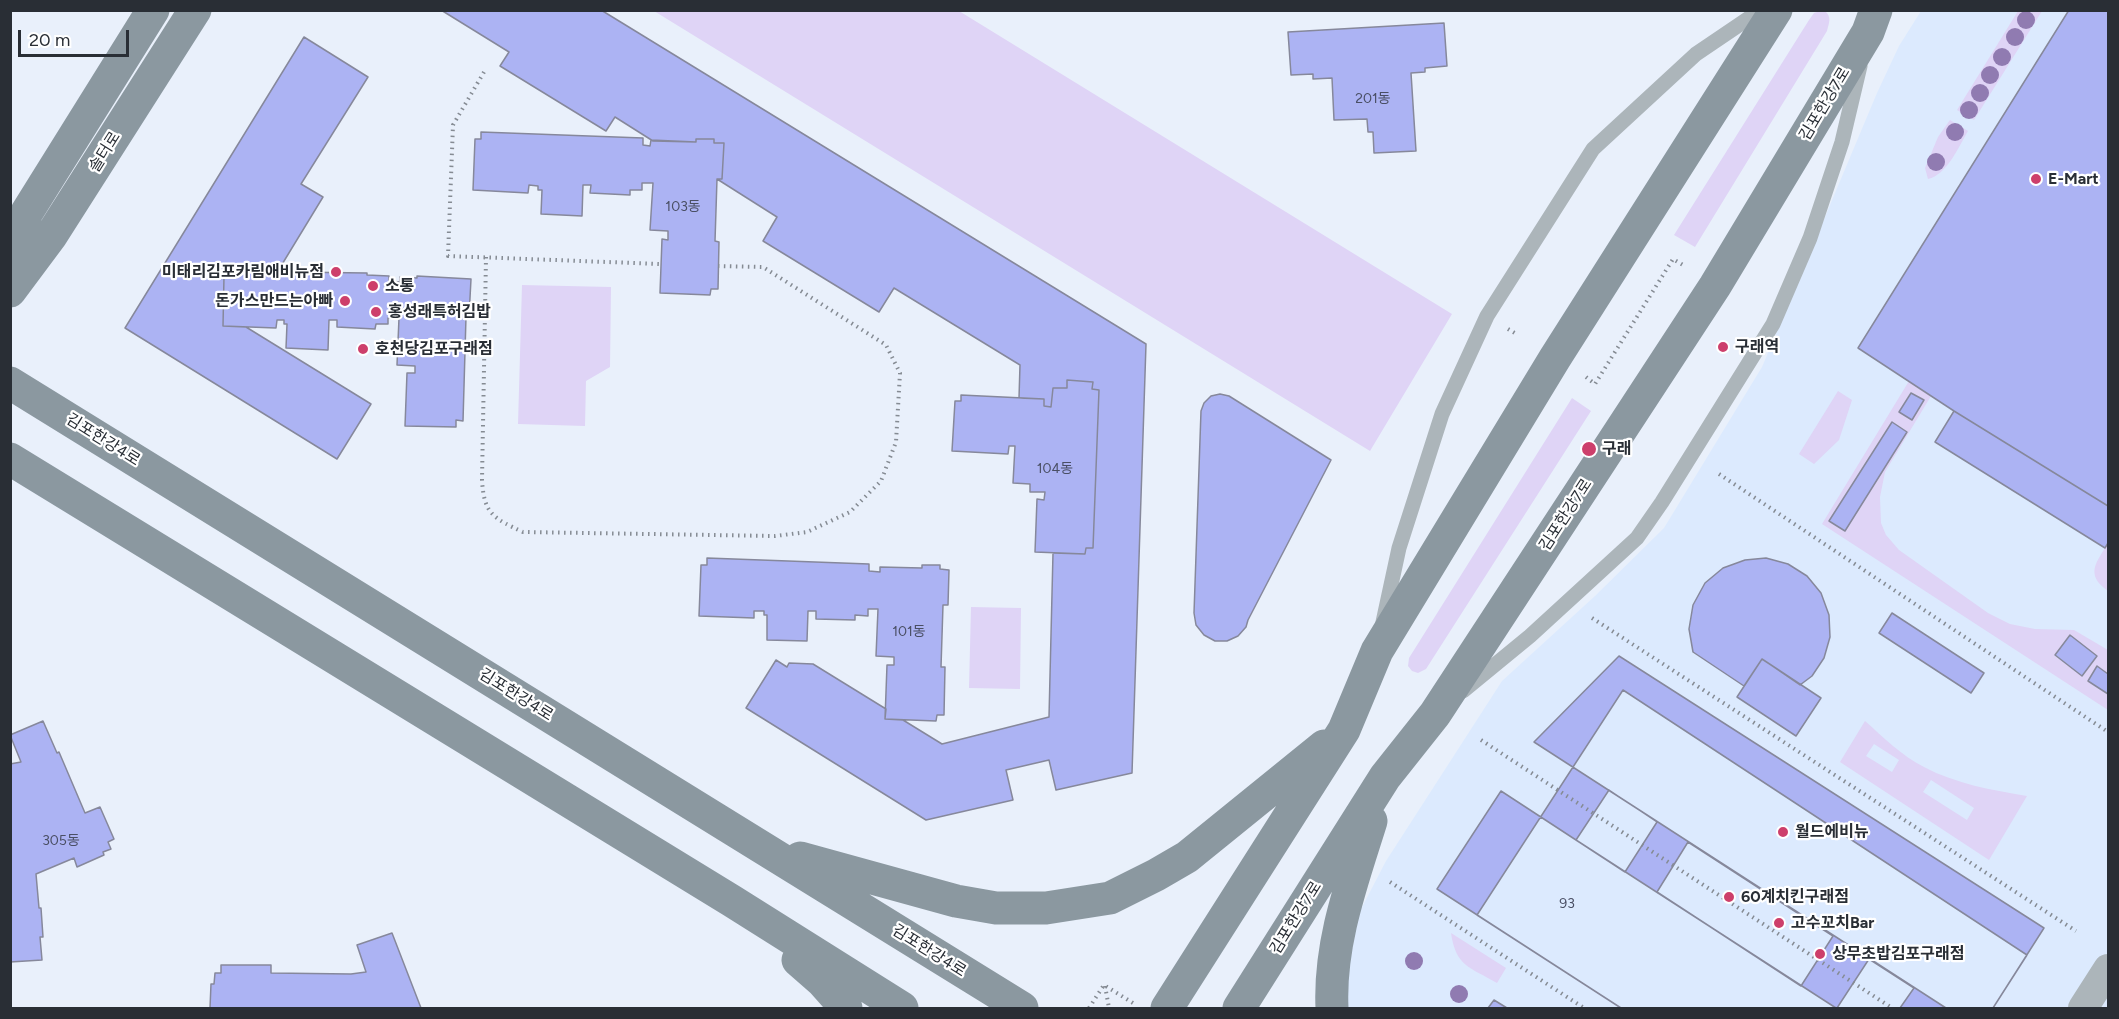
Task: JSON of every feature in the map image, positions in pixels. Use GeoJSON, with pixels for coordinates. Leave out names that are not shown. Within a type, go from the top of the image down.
{"type":"FeatureCollection","features":[{"type":"Feature","properties":{"kind":"street","name":"솔터로"},"geometry":{"type":"LineString","coordinates":[[10,250],[27,212],[153,10]]}},
{"type":"Feature","properties":{"kind":"street","name":"솔터로"},"geometry":{"type":"LineString","coordinates":[[10,291],[51,236],[195,10]]}},
{"type":"Feature","properties":{"kind":"street"},"geometry":{"type":"LineString","coordinates":[[1167,1008],[1344,730],[1377,651],[1555,358],[1776,10]]}},
{"type":"Feature","properties":{"kind":"street","name":"김포한강7로"},"geometry":{"type":"LineString","coordinates":[[1239,1008],[1385,777],[1435,714],[1715,286],[1876,18]]}},
{"type":"Feature","properties":{"kind":"street","name":"김포한강4로"},"geometry":{"type":"LineString","coordinates":[[10,383],[1022,1008]]}},
{"type":"Feature","properties":{"kind":"street"},"geometry":{"type":"LineString","coordinates":[[10,459],[732,901],[902,1008]]}},
{"type":"Feature","properties":{"kind":"street"},"geometry":{"type":"LineString","coordinates":[[766,849],[956,901],[996,908],[1046,909],[1110,898],[1187,857],[1344,730]]}},
{"type":"Feature","properties":{"kind":"street"},"geometry":{"type":"LineString","coordinates":[[1332,1008],[1340,919],[1385,777]]}},
{"type":"Feature","properties":{"kind":"street"},"geometry":{"type":"LineString","coordinates":[[732,901],[822,981],[846,1008]]}},
{"type":"Feature","properties":{"kind":"street"},"geometry":{"type":"LineString","coordinates":[[2083,1008],[2109,969]]}},
{"type":"Feature","properties":{"kind":"lane"},"geometry":{"type":"LineString","coordinates":[[1377,651],[1399,548],[1442,414],[1487,316],[1593,149],[1696,54],[1761,10]]}},
{"type":"Feature","properties":{"kind":"lane"},"geometry":{"type":"LineString","coordinates":[[1435,714],[1530,636],[1637,538],[1662,502],[1773,324],[1810,238],[1842,142],[1876,18]]}},
{"type":"Feature","properties":{"kind":"path"},"geometry":{"type":"LineString","coordinates":[[484,72],[453,125],[448,256],[660,264]]}},
{"type":"Feature","properties":{"kind":"path"},"geometry":{"type":"LineString","coordinates":[[486,257],[483,502],[499,521],[523,532],[775,536],[807,532],[850,512],[881,481],[896,442],[900,373],[886,345],[763,267],[718,266]]}},
{"type":"Feature","properties":{"kind":"path"},"geometry":{"type":"LineString","coordinates":[[1585,377],[1594,384],[1672,260],[1683,265]]}},
{"type":"Feature","properties":{"kind":"path"},"geometry":{"type":"LineString","coordinates":[[1719,474],[2109,732]]}},
{"type":"Feature","properties":{"kind":"path"},"geometry":{"type":"LineString","coordinates":[[1592,618],[2076,931]]}},
{"type":"Feature","properties":{"kind":"path"},"geometry":{"type":"LineString","coordinates":[[1481,740],[1892,1008]]}},
{"type":"Feature","properties":{"kind":"path"},"geometry":{"type":"LineString","coordinates":[[1390,882],[1584,1008]]}},
{"type":"Feature","properties":{"kind":"path"},"geometry":{"type":"LineString","coordinates":[[1104,985],[1133,1003]]}},
{"type":"Feature","properties":{"kind":"path"},"geometry":{"type":"LineString","coordinates":[[1089,1008],[1104,985]]}},
{"type":"Feature","properties":{"kind":"path"},"geometry":{"type":"LineString","coordinates":[[1104,985],[1109,1008]]}},
{"type":"Feature","properties":{"kind":"shaded area"},"geometry":{"type":"Polygon","coordinates":[[[654,11],[959,11],[1452,314],[1370,451],[654,11]]]}},
{"type":"Feature","properties":{"kind":"shaded area"},"geometry":{"type":"Polygon","coordinates":[[[1825,11],[1829,16],[1827,31],[1695,247],[1674,235],[1809,20],[1814,13],[1825,11]]]}},
{"type":"Feature","properties":{"kind":"shaded area"},"geometry":{"type":"Polygon","coordinates":[[[1921,11],[2108,11],[2108,1008],[1346,1008],[1344,992],[1359,913],[1386,861],[1502,681],[1595,596],[1664,528],[1762,367],[1877,93],[1899,46],[1921,11]]]}},
{"type":"Feature","properties":{"kind":"shaded area"},"geometry":{"type":"Polygon","coordinates":[[[2018,11],[2042,11],[1974,120],[1957,110],[2018,11]]]}},
{"type":"Feature","properties":{"kind":"shaded area"},"geometry":{"type":"Polygon","coordinates":[[[1950,120],[1968,131],[1947,166],[1928,179],[1925,168],[1938,137],[1950,120]]]}},
{"type":"Feature","properties":{"kind":"shaded area"},"geometry":{"type":"Polygon","coordinates":[[[522,285],[611,287],[610,367],[586,381],[585,426],[518,424],[522,285]]]}},
{"type":"Feature","properties":{"kind":"shaded area"},"geometry":{"type":"Polygon","coordinates":[[[1909,381],[1931,396],[1885,472],[1880,497],[1881,523],[1886,535],[1899,550],[1988,613],[2010,624],[2035,629],[2074,630],[2108,650],[2108,674],[2097,667],[2088,681],[2108,694],[2108,710],[1822,524],[1909,381]],[[1910,393],[1899,412],[1912,420],[1923,400],[1910,393]],[[1892,422],[1830,521],[1844,531],[1907,432],[1892,422]],[[2070,635],[2055,656],[2082,676],[2097,656],[2070,635]]]}},
{"type":"Feature","properties":{"kind":"shaded area"},"geometry":{"type":"Polygon","coordinates":[[[1838,391],[1852,400],[1839,440],[1814,464],[1799,454],[1838,391]]]}},
{"type":"Feature","properties":{"kind":"shaded area"},"geometry":{"type":"Polygon","coordinates":[[[1572,398],[1591,411],[1426,669],[1418,673],[1412,671],[1408,666],[1409,658],[1572,398]]]}},
{"type":"Feature","properties":{"kind":"shaded area"},"geometry":{"type":"Polygon","coordinates":[[[2108,543],[2108,591],[2096,579],[2095,568],[2108,543]]]}},
{"type":"Feature","properties":{"kind":"shaded area"},"geometry":{"type":"Polygon","coordinates":[[[971,607],[1021,608],[1020,689],[969,688],[971,607]]]}},
{"type":"Feature","properties":{"kind":"shaded area"},"geometry":{"type":"Polygon","coordinates":[[[1865,721],[1908,757],[1936,773],[1974,786],[2027,796],[1989,860],[1840,762],[1865,721]],[[1874,744],[1866,756],[1892,772],[1899,760],[1874,744]],[[1931,780],[1923,792],[1967,820],[1974,808],[1931,780]]]}},
{"type":"Feature","properties":{"kind":"shaded area"},"geometry":{"type":"Polygon","coordinates":[[[1451,933],[1506,968],[1497,983],[1461,960],[1456,953],[1451,933]]]}},
{"type":"Feature","properties":{"kind":"building"},"geometry":{"type":"Polygon","coordinates":[[[441,10],[601,10],[1146,344],[1132,773],[1056,790],[1049,760],[1006,770],[1013,800],[926,820],[746,708],[776,660],[787,667],[789,663],[813,664],[886,709],[885,719],[903,720],[942,744],[1049,717],[1053,553],[1085,554],[1086,548],[1093,548],[1099,390],[1092,389],[1093,382],[1067,380],[1067,388],[1053,388],[1051,407],[1044,406],[1044,399],[1019,398],[1020,365],[894,288],[879,312],[763,241],[777,217],[717,179],[722,179],[724,143],[714,143],[714,139],[696,139],[696,142],[653,141],[615,117],[606,131],[500,66],[509,52],[441,10]]]}},
{"type":"Feature","properties":{"kind":"building","name":"E-Mart"},"geometry":{"type":"Polygon","coordinates":[[[2069,10],[2108,10],[2108,506],[1954,411],[1858,348],[2069,10]]]}},
{"type":"Feature","properties":{"kind":"building"},"geometry":{"type":"Polygon","coordinates":[[[1444,23],[1447,66],[1425,68],[1425,72],[1411,73],[1416,151],[1374,153],[1373,132],[1368,132],[1367,119],[1334,120],[1332,78],[1313,79],[1313,74],[1291,75],[1288,32],[1444,23]]]}},
{"type":"Feature","properties":{"kind":"building"},"geometry":{"type":"Polygon","coordinates":[[[304,37],[368,77],[301,184],[323,197],[281,266],[291,272],[277,269],[231,270],[231,277],[224,276],[223,326],[246,327],[371,404],[337,459],[125,328],[304,37]]]}},
{"type":"Feature","properties":{"kind":"building"},"geometry":{"type":"Polygon","coordinates":[[[481,132],[643,138],[643,145],[650,146],[651,140],[696,142],[696,139],[714,139],[714,143],[724,143],[722,179],[717,179],[715,241],[719,242],[718,289],[711,289],[710,295],[660,293],[662,239],[668,240],[668,231],[650,230],[653,183],[642,183],[642,190],[630,190],[630,195],[590,193],[591,185],[583,185],[582,216],[541,214],[542,190],[538,190],[538,186],[529,185],[528,193],[473,190],[475,139],[481,139],[481,132]]]}},
{"type":"Feature","properties":{"kind":"building"},"geometry":{"type":"Polygon","coordinates":[[[246,268],[291,272],[367,273],[367,275],[389,276],[389,281],[400,282],[400,277],[417,278],[417,276],[471,279],[469,317],[466,317],[463,421],[456,420],[456,427],[405,426],[407,373],[415,373],[415,366],[397,365],[399,318],[388,318],[388,324],[376,324],[375,329],[337,327],[337,320],[329,320],[328,350],[286,348],[287,324],[284,324],[284,320],[277,320],[276,328],[223,326],[224,276],[231,277],[231,270],[246,271],[246,268]]]}},
{"type":"Feature","properties":{"kind":"building"},"geometry":{"type":"Polygon","coordinates":[[[1067,380],[1093,382],[1092,389],[1099,390],[1093,548],[1086,548],[1085,554],[1035,552],[1037,499],[1044,500],[1045,492],[1030,492],[1030,484],[1013,483],[1015,446],[1009,446],[1008,454],[952,451],[955,401],[961,401],[961,395],[1044,399],[1044,406],[1051,407],[1053,388],[1067,388],[1067,380]]]}},
{"type":"Feature","properties":{"kind":"building"},"geometry":{"type":"Polygon","coordinates":[[[1911,393],[1924,400],[1912,420],[1899,412],[1911,393]]]}},
{"type":"Feature","properties":{"kind":"building"},"geometry":{"type":"Polygon","coordinates":[[[1220,394],[1229,396],[1331,460],[1246,627],[1238,636],[1227,641],[1215,641],[1204,635],[1196,625],[1194,613],[1201,411],[1204,403],[1211,396],[1220,394]]]}},
{"type":"Feature","properties":{"kind":"building"},"geometry":{"type":"Polygon","coordinates":[[[1954,411],[2108,506],[2108,543],[2105,548],[1935,442],[1954,411]]]}},
{"type":"Feature","properties":{"kind":"building"},"geometry":{"type":"Polygon","coordinates":[[[1892,422],[1907,432],[1845,531],[1829,521],[1892,422]]]}},
{"type":"Feature","properties":{"kind":"building"},"geometry":{"type":"Polygon","coordinates":[[[707,558],[869,564],[869,571],[880,572],[880,567],[922,568],[922,565],[940,565],[940,569],[949,570],[948,605],[943,605],[941,667],[945,667],[944,715],[937,715],[936,721],[885,719],[887,665],[894,665],[894,657],[876,656],[878,609],[868,609],[868,616],[855,615],[855,620],[816,619],[816,611],[808,611],[807,641],[767,640],[767,615],[764,615],[764,611],[754,611],[754,618],[699,616],[701,565],[707,565],[707,558]]]}},
{"type":"Feature","properties":{"kind":"building"},"geometry":{"type":"Polygon","coordinates":[[[1766,558],[1788,564],[1807,576],[1821,593],[1829,615],[1830,637],[1824,658],[1812,676],[1800,685],[1762,659],[1744,686],[1693,652],[1689,629],[1693,605],[1705,583],[1723,568],[1745,560],[1766,558]]]}},
{"type":"Feature","properties":{"kind":"building"},"geometry":{"type":"Polygon","coordinates":[[[1892,613],[1984,673],[1971,693],[1879,633],[1892,613]]]}},
{"type":"Feature","properties":{"kind":"building"},"geometry":{"type":"Polygon","coordinates":[[[2070,635],[2097,656],[2082,676],[2055,655],[2070,635]]]}},
{"type":"Feature","properties":{"kind":"building","name":"월드에비뉴"},"geometry":{"type":"Polygon","coordinates":[[[1619,656],[2044,928],[1993,1008],[1946,1008],[1534,742],[1619,656]]]}},
{"type":"Feature","properties":{"kind":"building"},"geometry":{"type":"Polygon","coordinates":[[[1762,659],[1821,698],[1796,736],[1737,697],[1762,659]]]}},
{"type":"Feature","properties":{"kind":"building"},"geometry":{"type":"Polygon","coordinates":[[[2097,666],[2108,674],[2108,694],[2088,681],[2097,666]]]}},
{"type":"Feature","properties":{"kind":"building"},"geometry":{"type":"Polygon","coordinates":[[[1623,690],[2027,955],[1993,1008],[1900,1008],[1914,988],[1869,959],[1837,1008],[1621,1008],[1477,915],[1623,690]],[[1609,790],[1576,840],[1625,872],[1657,822],[1609,790]],[[1688,842],[1657,892],[1801,986],[1833,936],[1688,842]]]}},
{"type":"Feature","properties":{"kind":"building"},"geometry":{"type":"Polygon","coordinates":[[[43,721],[85,813],[100,807],[114,839],[108,842],[111,849],[103,852],[104,855],[77,867],[74,858],[36,874],[39,908],[41,908],[42,960],[10,962],[10,764],[21,762],[10,735],[43,721]]]}},
{"type":"Feature","properties":{"kind":"building"},"geometry":{"type":"Polygon","coordinates":[[[1501,791],[1836,1008],[1621,1008],[1437,889],[1501,791]]]}},
{"type":"Feature","properties":{"kind":"building"},"geometry":{"type":"Polygon","coordinates":[[[392,933],[421,1008],[210,1008],[211,984],[214,984],[215,973],[221,973],[221,965],[271,965],[271,973],[351,974],[366,972],[357,945],[392,933]]]}},
{"type":"Feature","properties":{"kind":"building"},"geometry":{"type":"Polygon","coordinates":[[[1494,1000],[1507,1008],[1488,1008],[1494,1000]]]}},
{"type":"Feature","properties":{"kind":"place","name":"E-Mart"},"geometry":{"type":"Point","coordinates":[2036,179]}},
{"type":"Feature","properties":{"kind":"place","name":"미태리김포카림애비뉴점"},"geometry":{"type":"Point","coordinates":[336,272]}},
{"type":"Feature","properties":{"kind":"place","name":"소통"},"geometry":{"type":"Point","coordinates":[373,286]}},
{"type":"Feature","properties":{"kind":"place","name":"돈가스만드는아빠"},"geometry":{"type":"Point","coordinates":[345,301]}},
{"type":"Feature","properties":{"kind":"place","name":"홍성래특허김밥"},"geometry":{"type":"Point","coordinates":[376,312]}},
{"type":"Feature","properties":{"kind":"place","name":"구래역"},"geometry":{"type":"Point","coordinates":[1723,347]}},
{"type":"Feature","properties":{"kind":"place","name":"호천당김포구래점"},"geometry":{"type":"Point","coordinates":[363,349]}},
{"type":"Feature","properties":{"kind":"place","name":"구래"},"geometry":{"type":"Point","coordinates":[1589,449]}},
{"type":"Feature","properties":{"kind":"place","name":"월드에비뉴"},"geometry":{"type":"Point","coordinates":[1783,832]}},
{"type":"Feature","properties":{"kind":"place","name":"60계치킨구래점"},"geometry":{"type":"Point","coordinates":[1729,897]}},
{"type":"Feature","properties":{"kind":"place","name":"고수꼬치Bar"},"geometry":{"type":"Point","coordinates":[1779,923]}},
{"type":"Feature","properties":{"kind":"place","name":"상무초밥김포구래점"},"geometry":{"type":"Point","coordinates":[1820,954]}}]}
